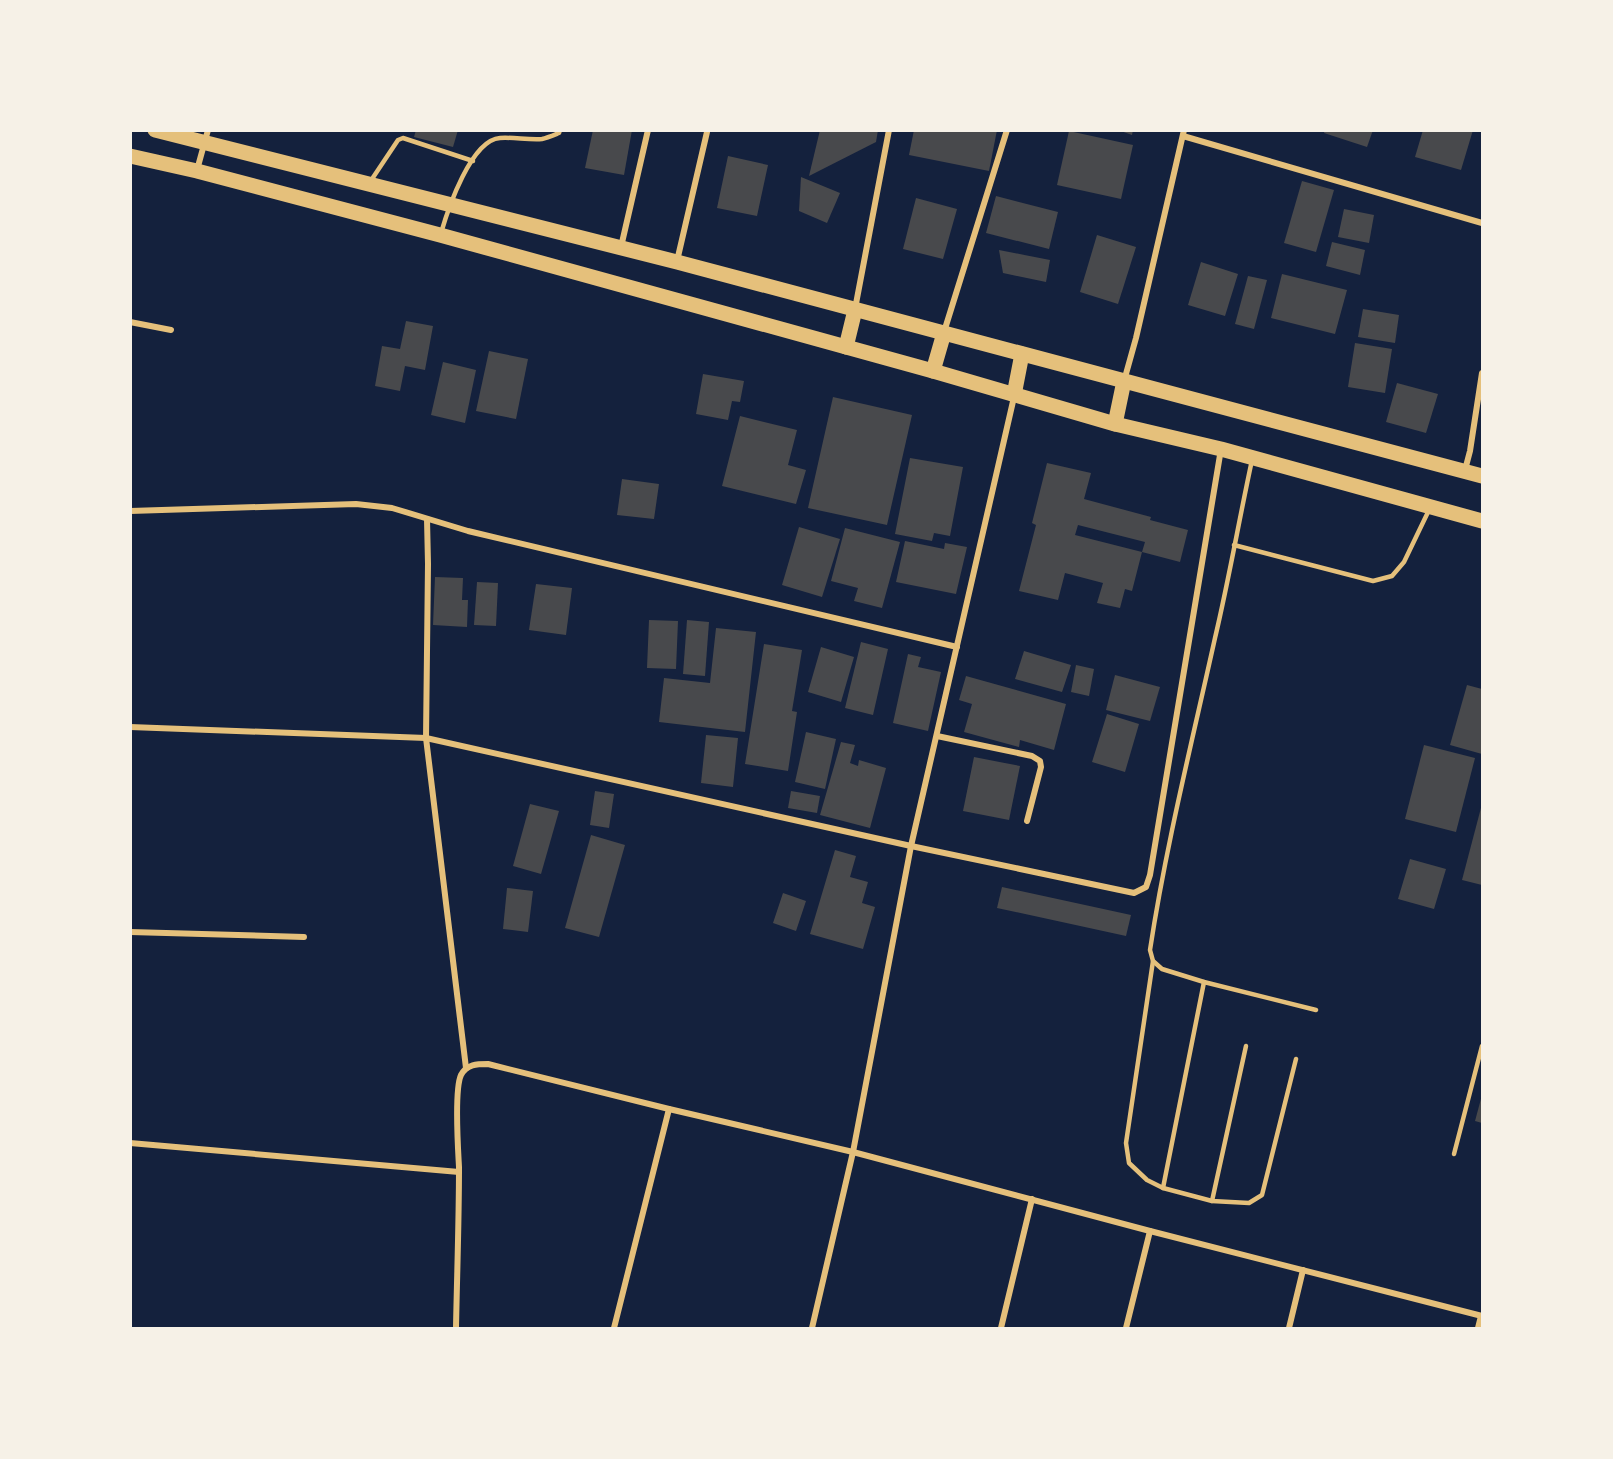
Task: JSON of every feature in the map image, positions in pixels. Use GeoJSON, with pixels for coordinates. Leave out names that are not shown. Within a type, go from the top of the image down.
{"type":"FeatureCollection","features":[{"type":"Feature","properties":{"kind":"main road"},"geometry":{"type":"LineString","coordinates":[[155,130],[206,136],[369,184],[621,247],[1482,476]]}},
{"type":"Feature","properties":{"kind":"main road"},"geometry":{"type":"LineString","coordinates":[[130,156],[197,171],[440,235],[933,371],[1115,424],[1221,449],[1482,521]]}},
{"type":"Feature","properties":{"kind":"main road"},"geometry":{"type":"LineString","coordinates":[[846,347],[855,310]]}},
{"type":"Feature","properties":{"kind":"main road"},"geometry":{"type":"LineString","coordinates":[[933,371],[944,333]]}},
{"type":"Feature","properties":{"kind":"main road"},"geometry":{"type":"LineString","coordinates":[[1014,395],[1022,354]]}},
{"type":"Feature","properties":{"kind":"main road"},"geometry":{"type":"LineString","coordinates":[[1115,424],[1124,381]]}},
{"type":"Feature","properties":{"kind":"street"},"geometry":{"type":"LineString","coordinates":[[621,247],[648,130]]}},
{"type":"Feature","properties":{"kind":"street"},"geometry":{"type":"LineString","coordinates":[[855,310],[889,130]]}},
{"type":"Feature","properties":{"kind":"street"},"geometry":{"type":"LineString","coordinates":[[944,333],[1007,130]]}},
{"type":"Feature","properties":{"kind":"street"},"geometry":{"type":"LineString","coordinates":[[677,262],[707,132]]}},
{"type":"Feature","properties":{"kind":"street"},"geometry":{"type":"LineString","coordinates":[[1124,381],[1184,133],[1482,223]]}},
{"type":"Feature","properties":{"kind":"street"},"geometry":{"type":"LineString","coordinates":[[197,171],[206,136]]}},
{"type":"Feature","properties":{"kind":"street"},"geometry":{"type":"LineString","coordinates":[[130,322],[171,330]]}},
{"type":"Feature","properties":{"kind":"street"},"geometry":{"type":"LineString","coordinates":[[1464,471],[1470,451],[1482,373]]}},
{"type":"Feature","properties":{"kind":"street"},"geometry":{"type":"LineString","coordinates":[[812,1329],[853,1152],[911,846],[1014,395]]}},
{"type":"Feature","properties":{"kind":"street"},"geometry":{"type":"LineString","coordinates":[[130,727],[426,738],[1134,893],[1146,887],[1150,875],[1221,449]]}},
{"type":"Feature","properties":{"kind":"street"},"geometry":{"type":"LineString","coordinates":[[130,511],[356,504],[392,508],[480,534],[957,647]]}},
{"type":"Feature","properties":{"kind":"street"},"geometry":{"type":"LineString","coordinates":[[427,519],[426,738],[466,1068]]}},
{"type":"Feature","properties":{"kind":"street"},"geometry":{"type":"LineString","coordinates":[[937,736],[1032,756],[1040,761],[1041,767],[1027,821]]}},
{"type":"Feature","properties":{"kind":"street"},"geometry":{"type":"LineString","coordinates":[[130,932],[304,937]]}},
{"type":"Feature","properties":{"kind":"street"},"geometry":{"type":"LineString","coordinates":[[456,1329],[458,1091],[460,1077],[466,1068],[476,1064],[488,1064],[853,1152],[1482,1316],[1478,1329]]}},
{"type":"Feature","properties":{"kind":"street"},"geometry":{"type":"LineString","coordinates":[[614,1329],[669,1109]]}},
{"type":"Feature","properties":{"kind":"street"},"geometry":{"type":"LineString","coordinates":[[130,1143],[459,1172]]}},
{"type":"Feature","properties":{"kind":"street"},"geometry":{"type":"LineString","coordinates":[[1001,1329],[1032,1199]]}},
{"type":"Feature","properties":{"kind":"street"},"geometry":{"type":"LineString","coordinates":[[1126,1329],[1150,1231]]}},
{"type":"Feature","properties":{"kind":"street"},"geometry":{"type":"LineString","coordinates":[[1289,1329],[1303,1270]]}},
{"type":"Feature","properties":{"kind":"lane"},"geometry":{"type":"LineString","coordinates":[[440,235],[449,204],[463,175],[485,143],[497,138],[543,139],[559,133],[560,130]]}},
{"type":"Feature","properties":{"kind":"lane"},"geometry":{"type":"LineString","coordinates":[[369,184],[398,140],[403,138],[472,161]]}},
{"type":"Feature","properties":{"kind":"lane"},"geometry":{"type":"LineString","coordinates":[[1253,458],[1227,587],[1172,828],[1150,950],[1153,961],[1126,1143],[1129,1163],[1147,1180],[1163,1188],[1212,1201],[1249,1203],[1262,1194],[1296,1059]]}},
{"type":"Feature","properties":{"kind":"lane"},"geometry":{"type":"LineString","coordinates":[[1234,545],[1373,581],[1392,576],[1404,562],[1430,507]]}},
{"type":"Feature","properties":{"kind":"lane"},"geometry":{"type":"LineString","coordinates":[[1153,961],[1161,969],[1204,982],[1316,1010]]}},
{"type":"Feature","properties":{"kind":"lane"},"geometry":{"type":"LineString","coordinates":[[1163,1188],[1204,982]]}},
{"type":"Feature","properties":{"kind":"lane"},"geometry":{"type":"LineString","coordinates":[[1212,1201],[1246,1046]]}},
{"type":"Feature","properties":{"kind":"lane"},"geometry":{"type":"LineString","coordinates":[[1454,1154],[1482,1046]]}},
{"type":"Feature","properties":{"kind":"building"},"geometry":{"type":"Polygon","coordinates":[[[416,130],[458,130],[453,147],[414,137],[416,130]]]}},
{"type":"Feature","properties":{"kind":"building"},"geometry":{"type":"Polygon","coordinates":[[[593,130],[632,130],[624,175],[585,168],[593,130]]]}},
{"type":"Feature","properties":{"kind":"building"},"geometry":{"type":"Polygon","coordinates":[[[820,130],[878,130],[876,142],[809,176],[820,130]]]}},
{"type":"Feature","properties":{"kind":"building"},"geometry":{"type":"Polygon","coordinates":[[[914,130],[997,130],[989,171],[909,155],[914,130]]]}},
{"type":"Feature","properties":{"kind":"building"},"geometry":{"type":"Polygon","coordinates":[[[1118,130],[1133,130],[1132,135],[1118,130]]]}},
{"type":"Feature","properties":{"kind":"building"},"geometry":{"type":"Polygon","coordinates":[[[1325,130],[1373,130],[1367,147],[1324,133],[1325,130]]]}},
{"type":"Feature","properties":{"kind":"building"},"geometry":{"type":"Polygon","coordinates":[[[1423,130],[1473,130],[1461,170],[1415,157],[1423,130]]]}},
{"type":"Feature","properties":{"kind":"building"},"geometry":{"type":"Polygon","coordinates":[[[1069,131],[1133,145],[1121,199],[1057,185],[1069,131]]]}},
{"type":"Feature","properties":{"kind":"building"},"geometry":{"type":"Polygon","coordinates":[[[728,156],[768,165],[757,216],[717,208],[728,156]]]}},
{"type":"Feature","properties":{"kind":"building"},"geometry":{"type":"Polygon","coordinates":[[[801,177],[840,193],[827,223],[799,211],[801,177]]]}},
{"type":"Feature","properties":{"kind":"building"},"geometry":{"type":"Polygon","coordinates":[[[1302,181],[1334,190],[1316,252],[1284,243],[1302,181]]]}},
{"type":"Feature","properties":{"kind":"building"},"geometry":{"type":"Polygon","coordinates":[[[996,196],[1058,212],[1049,249],[986,233],[996,196]]]}},
{"type":"Feature","properties":{"kind":"building"},"geometry":{"type":"Polygon","coordinates":[[[916,198],[957,209],[943,259],[903,249],[916,198]]]}},
{"type":"Feature","properties":{"kind":"building"},"geometry":{"type":"Polygon","coordinates":[[[1344,209],[1374,215],[1369,243],[1338,237],[1344,209]]]}},
{"type":"Feature","properties":{"kind":"building"},"geometry":{"type":"Polygon","coordinates":[[[1097,235],[1136,247],[1118,304],[1080,292],[1097,235]]]}},
{"type":"Feature","properties":{"kind":"building"},"geometry":{"type":"Polygon","coordinates":[[[1332,242],[1365,250],[1360,275],[1326,266],[1332,242]]]}},
{"type":"Feature","properties":{"kind":"building"},"geometry":{"type":"Polygon","coordinates":[[[999,250],[1050,260],[1046,282],[1003,273],[999,250]]]}},
{"type":"Feature","properties":{"kind":"building"},"geometry":{"type":"Polygon","coordinates":[[[1201,262],[1238,274],[1225,316],[1188,305],[1201,262]]]}},
{"type":"Feature","properties":{"kind":"building"},"geometry":{"type":"Polygon","coordinates":[[[1282,274],[1347,290],[1335,334],[1271,318],[1282,274]]]}},
{"type":"Feature","properties":{"kind":"building"},"geometry":{"type":"Polygon","coordinates":[[[1248,276],[1267,280],[1254,329],[1235,324],[1248,276]]]}},
{"type":"Feature","properties":{"kind":"building"},"geometry":{"type":"Polygon","coordinates":[[[1363,309],[1399,315],[1395,343],[1358,337],[1363,309]]]}},
{"type":"Feature","properties":{"kind":"building"},"geometry":{"type":"Polygon","coordinates":[[[406,321],[433,326],[425,370],[405,366],[400,391],[375,386],[382,346],[400,349],[406,321]]]}},
{"type":"Feature","properties":{"kind":"building"},"geometry":{"type":"Polygon","coordinates":[[[1355,343],[1392,349],[1385,393],[1348,387],[1355,343]]]}},
{"type":"Feature","properties":{"kind":"building"},"geometry":{"type":"Polygon","coordinates":[[[489,351],[528,359],[516,419],[476,411],[489,351]]]}},
{"type":"Feature","properties":{"kind":"building"},"geometry":{"type":"Polygon","coordinates":[[[443,362],[476,370],[465,423],[431,415],[443,362]]]}},
{"type":"Feature","properties":{"kind":"building"},"geometry":{"type":"Polygon","coordinates":[[[703,374],[744,381],[740,402],[732,401],[728,420],[696,414],[703,374]]]}},
{"type":"Feature","properties":{"kind":"building"},"geometry":{"type":"Polygon","coordinates":[[[1397,383],[1438,394],[1426,433],[1386,422],[1397,383]]]}},
{"type":"Feature","properties":{"kind":"building"},"geometry":{"type":"Polygon","coordinates":[[[833,397],[912,415],[887,525],[808,508],[833,397]]]}},
{"type":"Feature","properties":{"kind":"building"},"geometry":{"type":"Polygon","coordinates":[[[740,416],[797,430],[788,465],[806,470],[796,504],[722,486],[740,416]]]}},
{"type":"Feature","properties":{"kind":"building"},"geometry":{"type":"Polygon","coordinates":[[[910,458],[963,467],[950,536],[934,533],[932,541],[895,534],[910,458]]]}},
{"type":"Feature","properties":{"kind":"building"},"geometry":{"type":"Polygon","coordinates":[[[1047,463],[1091,473],[1084,499],[1151,517],[1150,520],[1188,530],[1180,562],[1142,552],[1132,591],[1125,589],[1120,608],[1097,603],[1103,583],[1065,573],[1058,600],[1019,591],[1036,525],[1032,523],[1047,463]],[[1078,525],[1075,535],[1142,552],[1145,542],[1078,525]]]}},
{"type":"Feature","properties":{"kind":"building"},"geometry":{"type":"Polygon","coordinates":[[[622,479],[659,484],[654,519],[617,515],[622,479]]]}},
{"type":"Feature","properties":{"kind":"building"},"geometry":{"type":"Polygon","coordinates":[[[799,527],[840,539],[822,597],[782,585],[799,527]]]}},
{"type":"Feature","properties":{"kind":"building"},"geometry":{"type":"Polygon","coordinates":[[[845,528],[900,542],[882,608],[854,601],[858,588],[831,581],[845,528]]]}},
{"type":"Feature","properties":{"kind":"building"},"geometry":{"type":"Polygon","coordinates":[[[905,541],[944,549],[945,543],[967,547],[956,594],[896,582],[905,541]]]}},
{"type":"Feature","properties":{"kind":"building"},"geometry":{"type":"Polygon","coordinates":[[[435,577],[463,578],[462,600],[468,600],[467,627],[433,625],[435,577]]]}},
{"type":"Feature","properties":{"kind":"building"},"geometry":{"type":"Polygon","coordinates":[[[477,582],[498,583],[496,626],[474,625],[477,582]]]}},
{"type":"Feature","properties":{"kind":"building"},"geometry":{"type":"Polygon","coordinates":[[[536,584],[572,588],[566,635],[529,630],[536,584]]]}},
{"type":"Feature","properties":{"kind":"building"},"geometry":{"type":"Polygon","coordinates":[[[649,620],[678,621],[676,669],[647,668],[649,620]]]}},
{"type":"Feature","properties":{"kind":"building"},"geometry":{"type":"Polygon","coordinates":[[[687,620],[709,622],[705,676],[683,674],[687,620]]]}},
{"type":"Feature","properties":{"kind":"building"},"geometry":{"type":"Polygon","coordinates":[[[716,628],[756,632],[745,732],[659,722],[664,678],[710,683],[716,628]]]}},
{"type":"Feature","properties":{"kind":"building"},"geometry":{"type":"Polygon","coordinates":[[[861,642],[888,649],[873,715],[845,708],[861,642]]]}},
{"type":"Feature","properties":{"kind":"building"},"geometry":{"type":"Polygon","coordinates":[[[764,644],[802,650],[792,711],[797,712],[788,771],[745,764],[764,644]]]}},
{"type":"Feature","properties":{"kind":"building"},"geometry":{"type":"Polygon","coordinates":[[[821,647],[854,657],[841,702],[808,692],[821,647]]]}},
{"type":"Feature","properties":{"kind":"building"},"geometry":{"type":"Polygon","coordinates":[[[1024,651],[1071,665],[1062,692],[1015,679],[1024,651]]]}},
{"type":"Feature","properties":{"kind":"building"},"geometry":{"type":"Polygon","coordinates":[[[908,654],[921,657],[918,667],[941,672],[928,731],[893,723],[908,654]]]}},
{"type":"Feature","properties":{"kind":"building"},"geometry":{"type":"Polygon","coordinates":[[[1076,665],[1094,669],[1089,696],[1071,692],[1076,665]]]}},
{"type":"Feature","properties":{"kind":"building"},"geometry":{"type":"Polygon","coordinates":[[[1115,675],[1160,687],[1150,721],[1106,710],[1115,675]]]}},
{"type":"Feature","properties":{"kind":"building"},"geometry":{"type":"Polygon","coordinates":[[[966,676],[1066,704],[1054,750],[1020,740],[1019,747],[964,732],[972,704],[959,700],[966,676]]]}},
{"type":"Feature","properties":{"kind":"building"},"geometry":{"type":"Polygon","coordinates":[[[1467,685],[1482,689],[1482,754],[1450,745],[1467,685]]]}},
{"type":"Feature","properties":{"kind":"building"},"geometry":{"type":"Polygon","coordinates":[[[1107,714],[1139,724],[1125,772],[1092,762],[1107,714]]]}},
{"type":"Feature","properties":{"kind":"building"},"geometry":{"type":"Polygon","coordinates":[[[806,732],[836,739],[825,789],[795,782],[806,732]]]}},
{"type":"Feature","properties":{"kind":"building"},"geometry":{"type":"Polygon","coordinates":[[[706,735],[738,738],[733,787],[701,783],[706,735]]]}},
{"type":"Feature","properties":{"kind":"building"},"geometry":{"type":"Polygon","coordinates":[[[841,742],[855,745],[850,763],[858,766],[859,760],[886,768],[870,828],[820,815],[841,742]]]}},
{"type":"Feature","properties":{"kind":"building"},"geometry":{"type":"Polygon","coordinates":[[[1424,745],[1475,758],[1456,832],[1405,819],[1424,745]]]}},
{"type":"Feature","properties":{"kind":"building"},"geometry":{"type":"Polygon","coordinates":[[[974,757],[1020,766],[1009,820],[963,811],[974,757]]]}},
{"type":"Feature","properties":{"kind":"building"},"geometry":{"type":"Polygon","coordinates":[[[595,791],[614,794],[609,828],[590,825],[595,791]]]}},
{"type":"Feature","properties":{"kind":"building"},"geometry":{"type":"Polygon","coordinates":[[[791,791],[820,796],[817,813],[788,808],[791,791]]]}},
{"type":"Feature","properties":{"kind":"building"},"geometry":{"type":"Polygon","coordinates":[[[530,804],[559,811],[541,874],[513,866],[530,804]]]}},
{"type":"Feature","properties":{"kind":"building"},"geometry":{"type":"Polygon","coordinates":[[[1482,804],[1482,885],[1462,880],[1482,804]]]}},
{"type":"Feature","properties":{"kind":"building"},"geometry":{"type":"Polygon","coordinates":[[[591,835],[625,845],[599,937],[565,928],[591,835]]]}},
{"type":"Feature","properties":{"kind":"building"},"geometry":{"type":"Polygon","coordinates":[[[835,850],[856,856],[850,877],[868,882],[862,903],[875,907],[863,949],[810,934],[835,850]]]}},
{"type":"Feature","properties":{"kind":"building"},"geometry":{"type":"Polygon","coordinates":[[[1410,859],[1446,869],[1434,909],[1398,899],[1410,859]]]}},
{"type":"Feature","properties":{"kind":"building"},"geometry":{"type":"Polygon","coordinates":[[[1002,887],[1131,915],[1126,936],[997,908],[1002,887]]]}},
{"type":"Feature","properties":{"kind":"building"},"geometry":{"type":"Polygon","coordinates":[[[507,888],[533,891],[528,932],[503,929],[507,888]]]}},
{"type":"Feature","properties":{"kind":"building"},"geometry":{"type":"Polygon","coordinates":[[[783,893],[806,901],[796,931],[773,923],[783,893]]]}},
{"type":"Feature","properties":{"kind":"building"},"geometry":{"type":"Polygon","coordinates":[[[1482,1095],[1482,1123],[1475,1121],[1482,1095]]]}}]}
